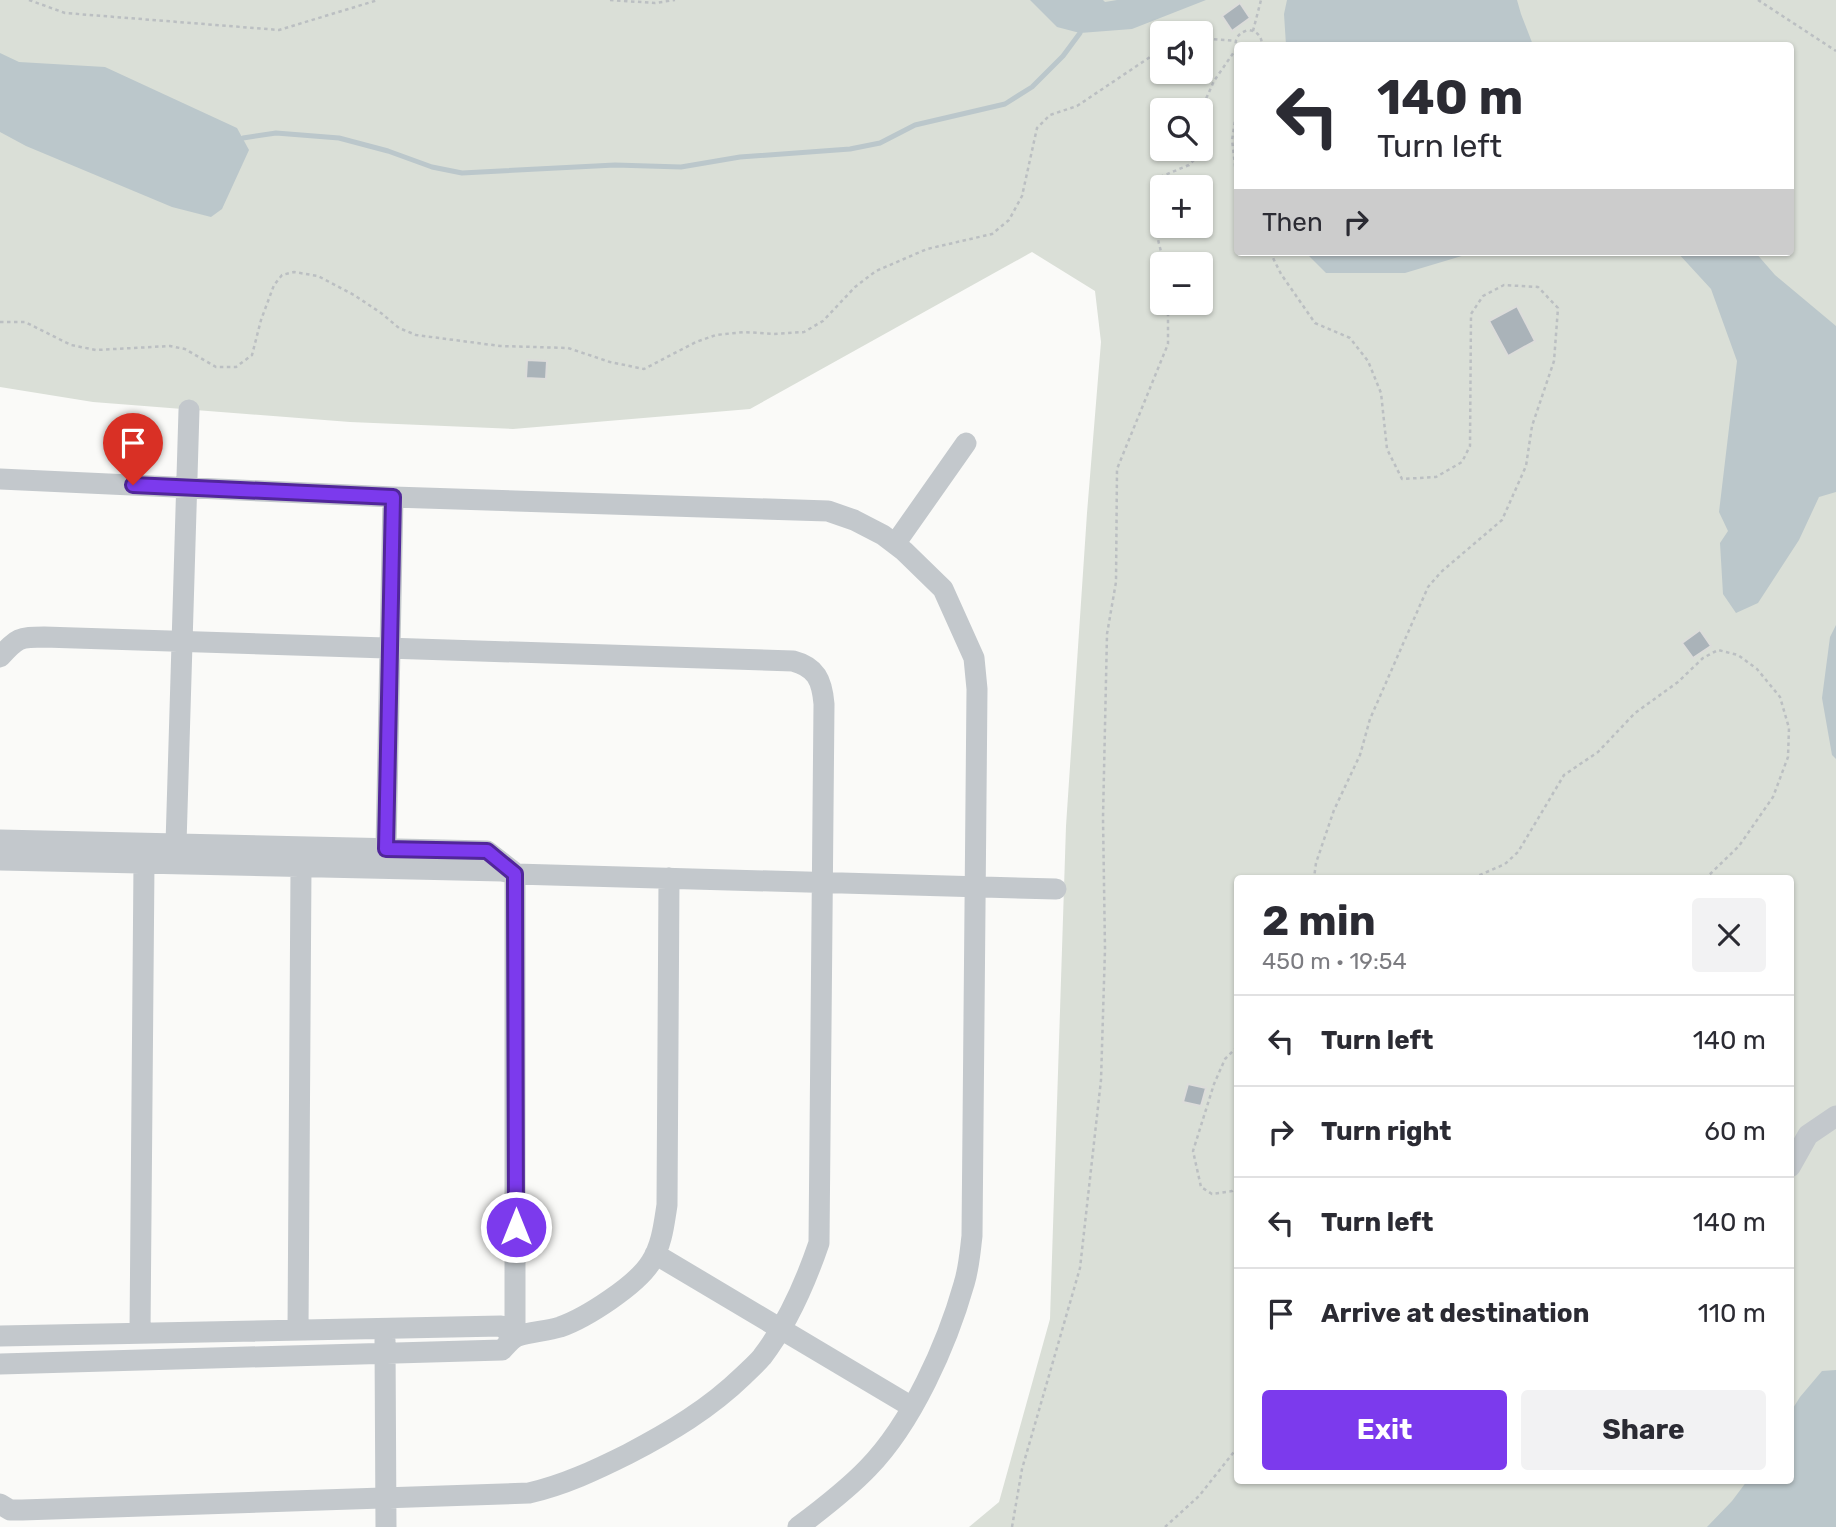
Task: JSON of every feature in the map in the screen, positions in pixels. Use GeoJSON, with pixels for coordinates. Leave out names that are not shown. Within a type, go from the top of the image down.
{"type":"FeatureCollection","features":[{"type":"Feature","properties":{"kind":"street"},"geometry":{"type":"LineString","coordinates":[[176,844],[189,410]]}},
{"type":"Feature","properties":{"kind":"street"},"geometry":{"type":"LineString","coordinates":[[895,544],[966,443]]}},
{"type":"Feature","properties":{"kind":"street"},"geometry":{"type":"LineString","coordinates":[[0,479],[393,497],[828,511],[883,535],[943,590],[974,658],[977,689],[972,1236],[965,1281],[948,1332],[900,1428],[869,1468],[798,1527]]}},
{"type":"Feature","properties":{"kind":"street"},"geometry":{"type":"LineString","coordinates":[[386,849],[393,497]]}},
{"type":"Feature","properties":{"kind":"street"},"geometry":{"type":"LineString","coordinates":[[0,657],[22,637],[793,661],[807,665],[817,677],[823,689],[824,704],[819,1243],[806,1281],[761,1359],[731,1388],[692,1418],[656,1439],[580,1477],[529,1493],[22,1510],[10,1510],[0,1504]]}},
{"type":"Feature","properties":{"kind":"street"},"geometry":{"type":"LineString","coordinates":[[0,840],[487,851],[515,874]]}},
{"type":"Feature","properties":{"kind":"street"},"geometry":{"type":"LineString","coordinates":[[0,860],[502,871],[515,874],[1056,889]]}},
{"type":"Feature","properties":{"kind":"street"},"geometry":{"type":"LineString","coordinates":[[140,1333],[144,863]]}},
{"type":"Feature","properties":{"kind":"street"},"geometry":{"type":"LineString","coordinates":[[298,1330],[301,867]]}},
{"type":"Feature","properties":{"kind":"street"},"geometry":{"type":"LineString","coordinates":[[515,874],[515,1336]]}},
{"type":"Feature","properties":{"kind":"street"},"geometry":{"type":"LineString","coordinates":[[0,1364],[502,1350],[515,1336],[561,1326],[585,1315],[634,1281],[651,1263],[661,1242],[667,1205],[669,878]]}},
{"type":"Feature","properties":{"kind":"street"},"geometry":{"type":"LineString","coordinates":[[1794,1160],[1808,1135],[1836,1116]]}},
{"type":"Feature","properties":{"kind":"street"},"geometry":{"type":"LineString","coordinates":[[655,1254],[912,1407]]}},
{"type":"Feature","properties":{"kind":"street"},"geometry":{"type":"LineString","coordinates":[[0,1336],[501,1326],[515,1336]]}},
{"type":"Feature","properties":{"kind":"street"},"geometry":{"type":"LineString","coordinates":[[385,1328],[386,1527]]}},
{"type":"Feature","properties":{"kind":"path"},"geometry":{"type":"LineString","coordinates":[[29,0],[65,13],[279,30],[378,0]]}},
{"type":"Feature","properties":{"kind":"path"},"geometry":{"type":"LineString","coordinates":[[610,0],[655,3],[676,0]]}},
{"type":"Feature","properties":{"kind":"path"},"geometry":{"type":"LineString","coordinates":[[1253,31],[1261,0]]}},
{"type":"Feature","properties":{"kind":"path"},"geometry":{"type":"LineString","coordinates":[[1758,0],[1836,51]]}},
{"type":"Feature","properties":{"kind":"path"},"geometry":{"type":"LineString","coordinates":[[1213,39],[1236,41],[1243,32],[1253,31],[1261,42]]}},
{"type":"Feature","properties":{"kind":"path"},"geometry":{"type":"LineString","coordinates":[[1161,252],[1153,219],[1152,188],[1160,177],[1189,165],[1203,151],[1201,110],[1214,81],[1234,53]]}},
{"type":"Feature","properties":{"kind":"path"},"geometry":{"type":"LineString","coordinates":[[0,322],[25,322],[71,345],[96,350],[170,346],[185,349],[216,367],[236,367],[252,355],[274,285],[282,275],[294,272],[318,276],[354,295],[399,328],[416,335],[500,346],[568,348],[610,362],[644,369],[696,342],[716,335],[804,332],[823,321],[855,287],[876,271],[927,249],[992,234],[1009,220],[1022,196],[1037,128],[1049,116],[1077,106],[1150,57]]}},
{"type":"Feature","properties":{"kind":"path"},"geometry":{"type":"LineString","coordinates":[[1234,127],[1234,157]]}},
{"type":"Feature","properties":{"kind":"path"},"geometry":{"type":"LineString","coordinates":[[1272,256],[1281,274],[1315,323],[1350,338],[1368,361],[1381,393],[1387,449],[1402,479],[1436,477],[1462,462],[1470,446],[1471,314],[1483,296],[1504,285],[1538,287],[1558,308],[1554,361],[1532,426],[1526,466],[1502,520],[1441,572],[1429,587],[1370,719],[1360,755],[1334,810],[1314,875]]}},
{"type":"Feature","properties":{"kind":"path"},"geometry":{"type":"LineString","coordinates":[[1012,1527],[1022,1469],[1080,1268],[1101,1080],[1105,950],[1103,818],[1107,634],[1116,582],[1117,469],[1168,344],[1168,315]]}},
{"type":"Feature","properties":{"kind":"path"},"geometry":{"type":"LineString","coordinates":[[1480,875],[1504,864],[1518,852],[1564,775],[1598,752],[1635,713],[1678,682],[1703,657],[1718,650],[1738,655],[1757,669],[1780,697],[1790,728],[1788,757],[1773,797],[1739,846],[1709,875]]}},
{"type":"Feature","properties":{"kind":"path"},"geometry":{"type":"LineString","coordinates":[[1234,1050],[1225,1059],[1214,1084],[1193,1151],[1201,1187],[1212,1194],[1234,1189]]}},
{"type":"Feature","properties":{"kind":"path"},"geometry":{"type":"LineString","coordinates":[[1165,1527],[1199,1496],[1234,1452]]}},
{"type":"Feature","properties":{"kind":"shaded area"},"geometry":{"type":"Polygon","coordinates":[[[0,0],[1836,0],[1836,1527],[969,1527],[999,1502],[1050,1319],[1066,826],[1101,342],[1095,291],[1032,252],[750,409],[513,429],[350,422],[93,402],[0,387],[0,0]]]}},
{"type":"Feature","properties":{"kind":"shaded area"},"geometry":{"type":"Polygon","coordinates":[[[1030,0],[1206,0],[1132,29],[1080,33],[1057,27],[1030,0]]]}},
{"type":"Feature","properties":{"kind":"shaded area"},"geometry":{"type":"Polygon","coordinates":[[[1287,0],[1517,0],[1532,42],[1286,42],[1284,14],[1287,0]]]}},
{"type":"Feature","properties":{"kind":"shaded area"},"geometry":{"type":"Polygon","coordinates":[[[0,53],[19,62],[105,67],[237,128],[249,150],[222,209],[211,217],[172,207],[26,146],[0,132],[0,53]]]}},
{"type":"Feature","properties":{"kind":"shaded area"},"geometry":{"type":"Polygon","coordinates":[[[1309,256],[1462,256],[1405,273],[1326,273],[1309,256]]]}},
{"type":"Feature","properties":{"kind":"shaded area"},"geometry":{"type":"Polygon","coordinates":[[[1681,256],[1758,256],[1775,275],[1836,326],[1836,492],[1819,497],[1799,540],[1758,603],[1736,613],[1723,594],[1720,543],[1728,531],[1719,512],[1737,361],[1711,289],[1681,256]]]}},
{"type":"Feature","properties":{"kind":"shaded area"},"geometry":{"type":"Polygon","coordinates":[[[1836,625],[1836,759],[1832,755],[1822,698],[1830,637],[1836,625]]]}},
{"type":"Feature","properties":{"kind":"shaded area"},"geometry":{"type":"Polygon","coordinates":[[[1836,1370],[1836,1527],[1707,1527],[1745,1484],[1794,1484],[1794,1407],[1822,1371],[1836,1370]]]}},
{"type":"Feature","properties":{"kind":"building"},"geometry":{"type":"Polygon","coordinates":[[[1240,3],[1250,18],[1232,31],[1222,16],[1240,3]]]}},
{"type":"Feature","properties":{"kind":"building"},"geometry":{"type":"Polygon","coordinates":[[[1517,306],[1535,341],[1508,356],[1489,321],[1517,306]]]}},
{"type":"Feature","properties":{"kind":"building"},"geometry":{"type":"Polygon","coordinates":[[[527,360],[547,361],[546,379],[526,378],[527,360]]]}},
{"type":"Feature","properties":{"kind":"building"},"geometry":{"type":"Polygon","coordinates":[[[1700,630],[1711,646],[1693,658],[1682,643],[1700,630]]]}},
{"type":"Feature","properties":{"kind":"building"},"geometry":{"type":"Polygon","coordinates":[[[1188,1084],[1206,1088],[1201,1106],[1183,1102],[1188,1084]]]}},
{"type":"Feature","properties":{"kind":"waterway"},"geometry":{"type":"LineString","coordinates":[[243,138],[276,133],[339,138],[388,151],[432,167],[462,173],[615,165],[681,167],[740,157],[850,149],[880,143],[915,125],[1005,104],[1032,87],[1063,56],[1080,33]]}},
{"type":"Feature","properties":{"kind":"route"},"geometry":{"type":"LineString","coordinates":[[133,485],[393,497],[386,849],[487,851],[515,874],[516,1227]]}}]}
